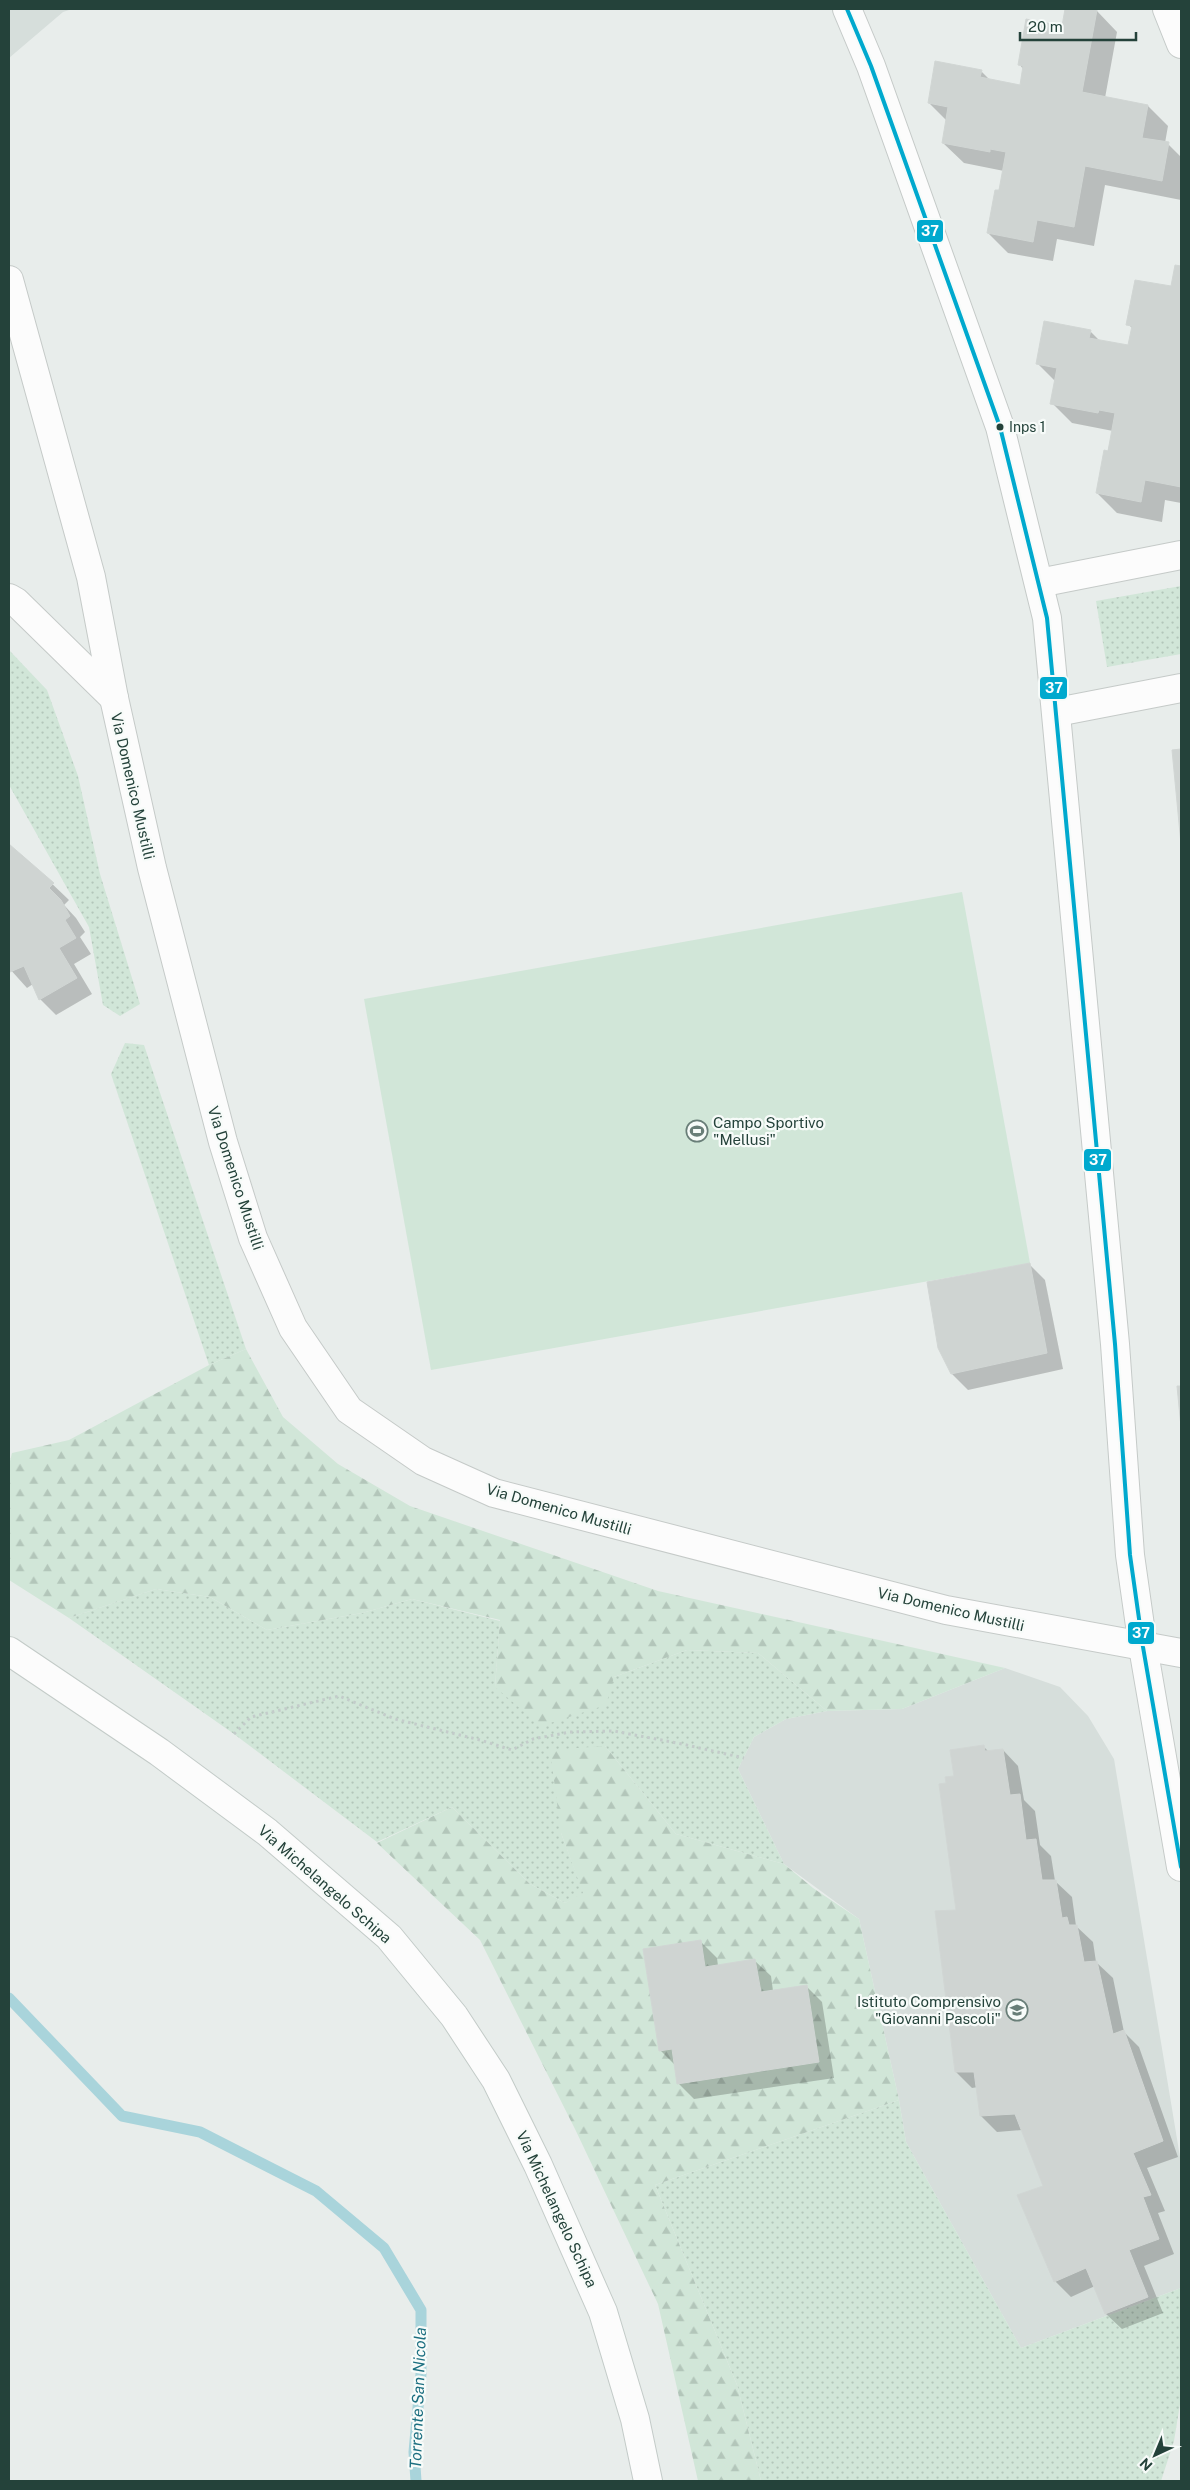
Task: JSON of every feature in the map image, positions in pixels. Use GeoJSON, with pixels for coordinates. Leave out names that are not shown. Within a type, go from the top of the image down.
{"type":"FeatureCollection","features":[{"type":"Feature","properties":{"kind":"street"},"geometry":{"type":"LineString","coordinates":[[848,9],[1000,427],[1047,618],[1115,1344],[1130,1555],[1143,1647],[1181,1867]]}},
{"type":"Feature","properties":{"kind":"street"},"geometry":{"type":"LineString","coordinates":[[1167,9],[1181,44]]}},
{"type":"Feature","properties":{"kind":"street","name":"Via Domenico Mustilli"},"geometry":{"type":"LineString","coordinates":[[9,280],[91,577],[114,698],[152,868],[222,1142],[253,1238],[293,1328],[349,1410],[423,1461],[494,1493],[946,1610],[1181,1653]]}},
{"type":"Feature","properties":{"kind":"street"},"geometry":{"type":"LineString","coordinates":[[1039,583],[1181,555]]}},
{"type":"Feature","properties":{"kind":"street"},"geometry":{"type":"LineString","coordinates":[[9,598],[16,602],[114,698]]}},
{"type":"Feature","properties":{"kind":"street"},"geometry":{"type":"LineString","coordinates":[[1057,712],[1181,688]]}},
{"type":"Feature","properties":{"kind":"street","name":"Via Michelangelo Schipa"},"geometry":{"type":"LineString","coordinates":[[9,1651],[159,1752],[266,1832],[388,1937],[454,2016],[496,2080],[538,2165],[603,2312],[634,2418],[648,2481]]}},
{"type":"Feature","properties":{"kind":"path"},"geometry":{"type":"LineString","coordinates":[[234,1734],[250,1717],[339,1696],[395,1719],[512,1750],[533,1739],[570,1732],[614,1731],[744,1758]]}},
{"type":"Feature","properties":{"kind":"shaded area"},"geometry":{"type":"Polygon","coordinates":[[[9,9],[72,9],[63,12],[9,58],[9,9]]]}},
{"type":"Feature","properties":{"kind":"shaded area","name":"Istituto Comprensivo \"Giovanni Pascoli\""},"geometry":{"type":"Polygon","coordinates":[[[1005,1668],[1060,1687],[1088,1716],[1114,1759],[1181,2163],[1181,2288],[1021,2348],[906,2142],[899,2100],[859,1919],[784,1864],[738,1769],[754,1737],[786,1719],[827,1711],[902,1709],[1005,1668]]]}},
{"type":"Feature","properties":{"kind":"green space"},"geometry":{"type":"Polygon","coordinates":[[[1181,586],[1181,654],[1107,667],[1096,601],[1181,586]]]}},
{"type":"Feature","properties":{"kind":"green space"},"geometry":{"type":"Polygon","coordinates":[[[9,650],[47,690],[78,776],[100,874],[140,1004],[120,1016],[103,1005],[89,927],[9,785],[9,650]]]}},
{"type":"Feature","properties":{"kind":"green space","name":"Campo Sportivo \"Mellusi\""},"geometry":{"type":"Polygon","coordinates":[[[962,892],[1030,1263],[431,1370],[364,999],[962,892]]]}},
{"type":"Feature","properties":{"kind":"green space"},"geometry":{"type":"Polygon","coordinates":[[[125,1043],[144,1045],[246,1349],[209,1365],[111,1074],[125,1043]]]}},
{"type":"Feature","properties":{"kind":"green space"},"geometry":{"type":"Polygon","coordinates":[[[246,1349],[283,1417],[338,1464],[410,1506],[658,1591],[1005,1668],[902,1709],[827,1711],[758,1653],[687,1650],[614,1677],[606,1705],[541,1726],[495,1687],[500,1620],[412,1599],[362,1613],[267,1630],[210,1597],[156,1589],[69,1618],[9,1580],[9,1465],[12,1453],[69,1440],[209,1365],[246,1349]]]}},
{"type":"Feature","properties":{"kind":"green space"},"geometry":{"type":"Polygon","coordinates":[[[156,1589],[210,1597],[267,1630],[362,1613],[412,1599],[500,1621],[495,1687],[614,1677],[687,1650],[758,1653],[827,1711],[786,1719],[754,1737],[738,1769],[784,1864],[676,1834],[605,1746],[561,1833],[584,1894],[565,1903],[530,1884],[452,1807],[377,1842],[234,1734],[69,1618],[156,1589]]]}},
{"type":"Feature","properties":{"kind":"green space"},"geometry":{"type":"Polygon","coordinates":[[[605,1746],[676,1834],[784,1864],[813,1888],[859,1919],[899,2100],[655,2185],[737,2385],[761,2481],[698,2481],[658,2304],[575,2129],[480,1940],[377,1843],[452,1807],[530,1884],[565,1903],[583,1893],[561,1833],[550,1750],[605,1746]]]}},
{"type":"Feature","properties":{"kind":"green space"},"geometry":{"type":"Polygon","coordinates":[[[899,2100],[906,2142],[1021,2348],[1181,2288],[1181,2398],[1174,2441],[1161,2481],[761,2481],[737,2385],[655,2185],[899,2100]]]}},
{"type":"Feature","properties":{"kind":"building"},"geometry":{"type":"Polygon","coordinates":[[[1065,9],[1097,10],[1082,92],[1148,105],[1142,138],[1169,142],[1162,181],[1085,166],[1074,227],[1037,220],[1033,242],[987,233],[995,190],[999,190],[1006,152],[990,149],[990,152],[942,143],[948,107],[928,103],[935,61],[982,70],[980,77],[1020,85],[1023,66],[1018,65],[1026,19],[1062,26],[1065,9]]]}},
{"type":"Feature","properties":{"kind":"building"},"geometry":{"type":"Polygon","coordinates":[[[1175,265],[1181,266],[1181,487],[1145,480],[1141,502],[1096,493],[1104,450],[1108,451],[1115,413],[1099,410],[1098,413],[1050,404],[1057,368],[1036,364],[1044,321],[1091,330],[1089,338],[1128,345],[1132,326],[1126,325],[1135,280],[1171,286],[1175,265]]]}},
{"type":"Feature","properties":{"kind":"building"},"geometry":{"type":"Polygon","coordinates":[[[1181,749],[1181,844],[1172,750],[1181,749]]]}},
{"type":"Feature","properties":{"kind":"building"},"geometry":{"type":"Polygon","coordinates":[[[9,844],[54,883],[49,888],[61,900],[70,916],[65,920],[76,938],[59,948],[77,978],[39,1000],[24,966],[10,972],[9,970],[9,844]]]}},
{"type":"Feature","properties":{"kind":"building"},"geometry":{"type":"Polygon","coordinates":[[[1030,1263],[1047,1353],[951,1374],[938,1348],[927,1282],[1030,1263]]]}},
{"type":"Feature","properties":{"kind":"building"},"geometry":{"type":"Polygon","coordinates":[[[1177,1386],[1181,1386],[1181,1427],[1177,1386]]]}},
{"type":"Feature","properties":{"kind":"building"},"geometry":{"type":"Polygon","coordinates":[[[984,1745],[985,1751],[1003,1749],[1010,1795],[1020,1794],[1026,1840],[1036,1839],[1042,1880],[1056,1880],[1062,1918],[1067,1917],[1069,1925],[1077,1925],[1084,1962],[1097,1961],[1113,2034],[1124,2030],[1163,2141],[1133,2153],[1151,2195],[1143,2197],[1159,2239],[1129,2250],[1148,2297],[1105,2314],[1086,2268],[1054,2282],[1017,2195],[1043,2186],[1015,2114],[980,2116],[974,2072],[955,2072],[935,1911],[956,1910],[939,1784],[946,1783],[945,1777],[954,1776],[950,1750],[984,1745]]]}},
{"type":"Feature","properties":{"kind":"building"},"geometry":{"type":"Polygon","coordinates":[[[701,1940],[705,1967],[755,1959],[761,1992],[807,1985],[819,2062],[677,2084],[672,2049],[659,2051],[643,1949],[701,1940]]]}},
{"type":"Feature","properties":{"kind":"waterway","name":"Torrente San Nicola"},"geometry":{"type":"LineString","coordinates":[[9,1998],[122,2116],[200,2132],[316,2191],[384,2248],[421,2310],[421,2374],[414,2452],[416,2481]]}},
{"type":"Feature","properties":{"kind":"transit line","name":"37"},"geometry":{"type":"LineString","coordinates":[[847,9],[871,66],[1000,427],[1047,618],[1115,1344],[1130,1555],[1143,1647],[1181,1867]]}},
{"type":"Feature","properties":{"kind":"place","name":"Inps 1"},"geometry":{"type":"Point","coordinates":[1000,427]}},
{"type":"Feature","properties":{"kind":"place","name":"Campo Sportivo \"Mellusi\""},"geometry":{"type":"Point","coordinates":[697,1131]}},
{"type":"Feature","properties":{"kind":"place","name":"Istituto Comprensivo \"Giovanni Pascoli\""},"geometry":{"type":"Point","coordinates":[1017,2010]}}]}
